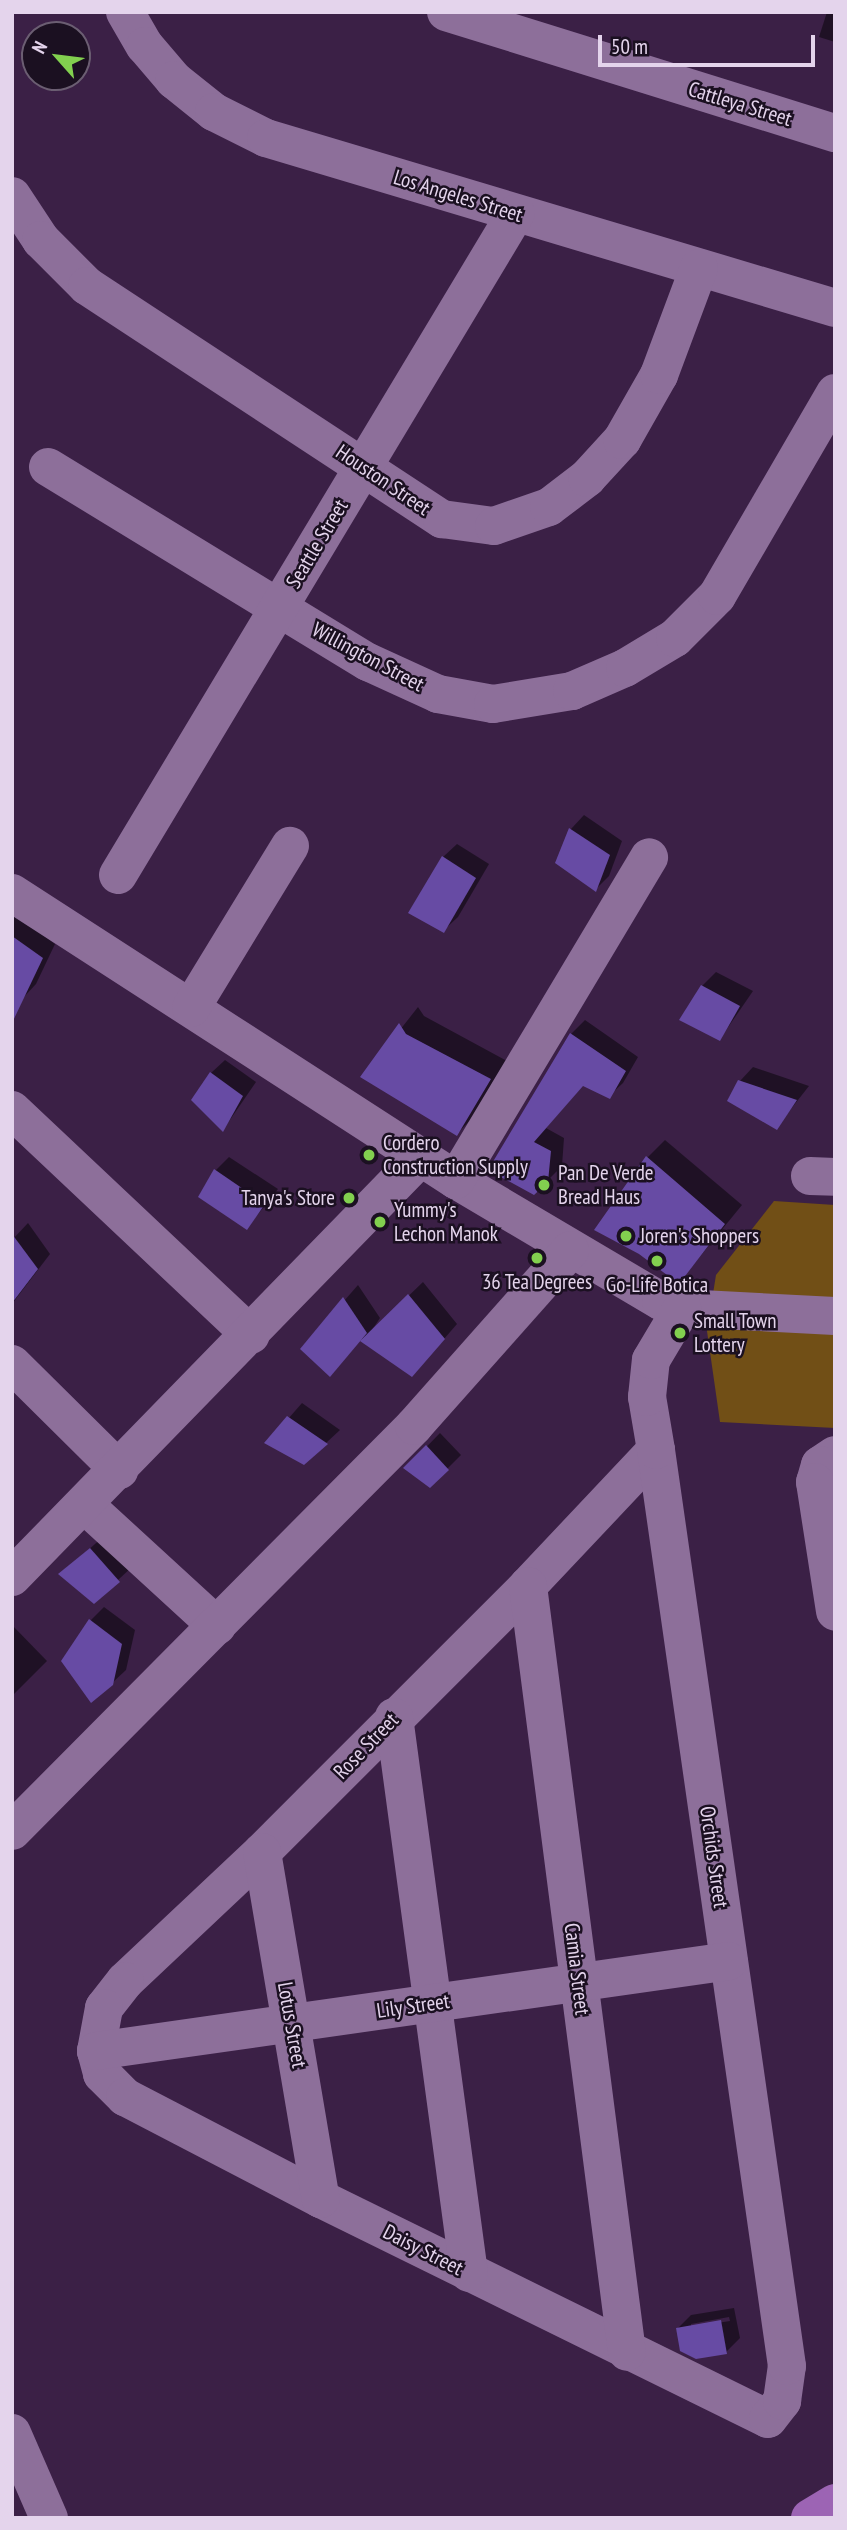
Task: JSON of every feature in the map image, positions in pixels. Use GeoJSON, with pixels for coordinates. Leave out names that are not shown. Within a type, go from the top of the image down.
{"type":"FeatureCollection","features":[{"type":"Feature","properties":{"kind":"main road"},"geometry":{"type":"LineString","coordinates":[[810,2518],[835,2503]]}},
{"type":"Feature","properties":{"kind":"street","name":"Los Angeles Street"},"geometry":{"type":"LineString","coordinates":[[125,12],[145,46],[174,80],[214,112],[266,138],[835,308]]}},
{"type":"Feature","properties":{"kind":"street","name":"Cattleya Street"},"geometry":{"type":"LineString","coordinates":[[446,12],[835,133]]}},
{"type":"Feature","properties":{"kind":"street","name":"Houston Street"},"geometry":{"type":"LineString","coordinates":[[12,197],[41,240],[87,286],[442,519],[494,526],[550,507],[587,478],[622,440],[659,374],[699,268]]}},
{"type":"Feature","properties":{"kind":"street","name":"Seattle Street"},"geometry":{"type":"LineString","coordinates":[[118,875],[516,213]]}},
{"type":"Feature","properties":{"kind":"street","name":"Willington Street"},"geometry":{"type":"LineString","coordinates":[[48,467],[368,662],[438,694],[493,704],[572,691],[625,668],[675,638],[717,596],[835,393]]}},
{"type":"Feature","properties":{"kind":"street"},"geometry":{"type":"LineString","coordinates":[[191,1008],[290,846]]}},
{"type":"Feature","properties":{"kind":"street"},"geometry":{"type":"LineString","coordinates":[[456,1180],[649,857]]}},
{"type":"Feature","properties":{"kind":"street"},"geometry":{"type":"LineString","coordinates":[[15,899],[191,1008],[456,1180],[570,1250],[661,1301],[682,1308],[835,1316]]}},
{"type":"Feature","properties":{"kind":"street"},"geometry":{"type":"LineString","coordinates":[[12,1110],[251,1335]]}},
{"type":"Feature","properties":{"kind":"street"},"geometry":{"type":"LineString","coordinates":[[12,1577],[251,1335],[422,1156]]}},
{"type":"Feature","properties":{"kind":"street"},"geometry":{"type":"LineString","coordinates":[[12,1831],[414,1426],[570,1250]]}},
{"type":"Feature","properties":{"kind":"street","name":"Orchids Street"},"geometry":{"type":"LineString","coordinates":[[682,1308],[659,1342],[646,1376],[787,2366],[784,2393],[775,2414]]}},
{"type":"Feature","properties":{"kind":"street"},"geometry":{"type":"LineString","coordinates":[[12,1364],[119,1470]]}},
{"type":"Feature","properties":{"kind":"street","name":"Rose Street"},"geometry":{"type":"LineString","coordinates":[[96,2050],[100,2019],[112,1996],[262,1852],[394,1717],[528,1586],[656,1450]]}},
{"type":"Feature","properties":{"kind":"street"},"geometry":{"type":"LineString","coordinates":[[835,1455],[820,1465],[815,1482],[835,1611]]}},
{"type":"Feature","properties":{"kind":"street"},"geometry":{"type":"LineString","coordinates":[[85,1504],[217,1626]]}},
{"type":"Feature","properties":{"kind":"street","name":"Camia Street"},"geometry":{"type":"LineString","coordinates":[[528,1586],[627,2351]]}},
{"type":"Feature","properties":{"kind":"street"},"geometry":{"type":"LineString","coordinates":[[394,1717],[469,2273]]}},
{"type":"Feature","properties":{"kind":"street","name":"Lotus Street"},"geometry":{"type":"LineString","coordinates":[[262,1852],[321,2199]]}},
{"type":"Feature","properties":{"kind":"street","name":"Lily Street"},"geometry":{"type":"LineString","coordinates":[[96,2050],[729,1961]]}},
{"type":"Feature","properties":{"kind":"street","name":"Daisy Street"},"geometry":{"type":"LineString","coordinates":[[96,2050],[102,2074],[118,2092],[321,2199],[759,2418],[775,2414]]}},
{"type":"Feature","properties":{"kind":"street"},"geometry":{"type":"LineString","coordinates":[[12,2433],[49,2518]]}},
{"type":"Feature","properties":{"kind":"shaded area"},"geometry":{"type":"Polygon","coordinates":[[[774,1201],[835,1205],[835,1428],[720,1422],[707,1331],[716,1275],[774,1201]]]}},
{"type":"Feature","properties":{"kind":"building"},"geometry":{"type":"Polygon","coordinates":[[[569,828],[610,855],[596,892],[555,863],[569,828]]]}},
{"type":"Feature","properties":{"kind":"building"},"geometry":{"type":"Polygon","coordinates":[[[442,856],[476,878],[444,933],[408,913],[442,856]]]}},
{"type":"Feature","properties":{"kind":"building"},"geometry":{"type":"Polygon","coordinates":[[[12,936],[43,958],[12,1023],[12,936]]]}},
{"type":"Feature","properties":{"kind":"building"},"geometry":{"type":"Polygon","coordinates":[[[701,985],[740,1006],[720,1041],[679,1020],[701,985]]]}},
{"type":"Feature","properties":{"kind":"building"},"geometry":{"type":"Polygon","coordinates":[[[399,1023],[406,1034],[491,1079],[457,1136],[360,1077],[399,1023]]]}},
{"type":"Feature","properties":{"kind":"building"},"geometry":{"type":"Polygon","coordinates":[[[570,1033],[626,1071],[610,1099],[583,1086],[534,1142],[551,1151],[548,1182],[534,1195],[488,1170],[570,1033]]]}},
{"type":"Feature","properties":{"kind":"building"},"geometry":{"type":"Polygon","coordinates":[[[210,1072],[243,1096],[223,1132],[191,1100],[210,1072]]]}},
{"type":"Feature","properties":{"kind":"building"},"geometry":{"type":"Polygon","coordinates":[[[738,1080],[797,1100],[777,1130],[727,1101],[738,1080]]]}},
{"type":"Feature","properties":{"kind":"building"},"geometry":{"type":"Polygon","coordinates":[[[646,1156],[725,1224],[679,1284],[639,1254],[594,1230],[646,1156]]]}},
{"type":"Feature","properties":{"kind":"building"},"geometry":{"type":"Polygon","coordinates":[[[214,1169],[265,1204],[247,1230],[198,1197],[214,1169]]]}},
{"type":"Feature","properties":{"kind":"building"},"geometry":{"type":"Polygon","coordinates":[[[12,1234],[38,1269],[12,1303],[12,1234]]]}},
{"type":"Feature","properties":{"kind":"building"},"geometry":{"type":"Polygon","coordinates":[[[408,1294],[445,1339],[412,1377],[360,1341],[408,1294]]]}},
{"type":"Feature","properties":{"kind":"building"},"geometry":{"type":"Polygon","coordinates":[[[343,1297],[367,1333],[330,1377],[300,1349],[343,1297]]]}},
{"type":"Feature","properties":{"kind":"building"},"geometry":{"type":"Polygon","coordinates":[[[287,1416],[328,1444],[304,1465],[264,1443],[287,1416]]]}},
{"type":"Feature","properties":{"kind":"building"},"geometry":{"type":"Polygon","coordinates":[[[426,1445],[449,1470],[430,1488],[403,1468],[426,1445]]]}},
{"type":"Feature","properties":{"kind":"building"},"geometry":{"type":"Polygon","coordinates":[[[90,1548],[120,1582],[94,1604],[58,1574],[90,1548]]]}},
{"type":"Feature","properties":{"kind":"building"},"geometry":{"type":"Polygon","coordinates":[[[89,1619],[122,1644],[113,1685],[91,1703],[61,1661],[89,1619]]]}},
{"type":"Feature","properties":{"kind":"building"},"geometry":{"type":"Polygon","coordinates":[[[721,2320],[727,2354],[696,2359],[680,2351],[676,2328],[721,2320]]]}},
{"type":"Feature","properties":{"kind":"place","name":"Cordero Construction Supply"},"geometry":{"type":"Point","coordinates":[369,1155]}},
{"type":"Feature","properties":{"kind":"place","name":"Pan De Verde Bread Haus"},"geometry":{"type":"Point","coordinates":[544,1185]}},
{"type":"Feature","properties":{"kind":"place","name":"Tanya's Store"},"geometry":{"type":"Point","coordinates":[349,1198]}},
{"type":"Feature","properties":{"kind":"place","name":"Yummy's Lechon Manok"},"geometry":{"type":"Point","coordinates":[380,1222]}},
{"type":"Feature","properties":{"kind":"place","name":"Joren's Shoppers"},"geometry":{"type":"Point","coordinates":[626,1236]}},
{"type":"Feature","properties":{"kind":"place","name":"36 Tea Degrees"},"geometry":{"type":"Point","coordinates":[537,1258]}},
{"type":"Feature","properties":{"kind":"place","name":"Go-Life Botica"},"geometry":{"type":"Point","coordinates":[657,1261]}},
{"type":"Feature","properties":{"kind":"place","name":"Small Town Lottery"},"geometry":{"type":"Point","coordinates":[680,1333]}}]}
